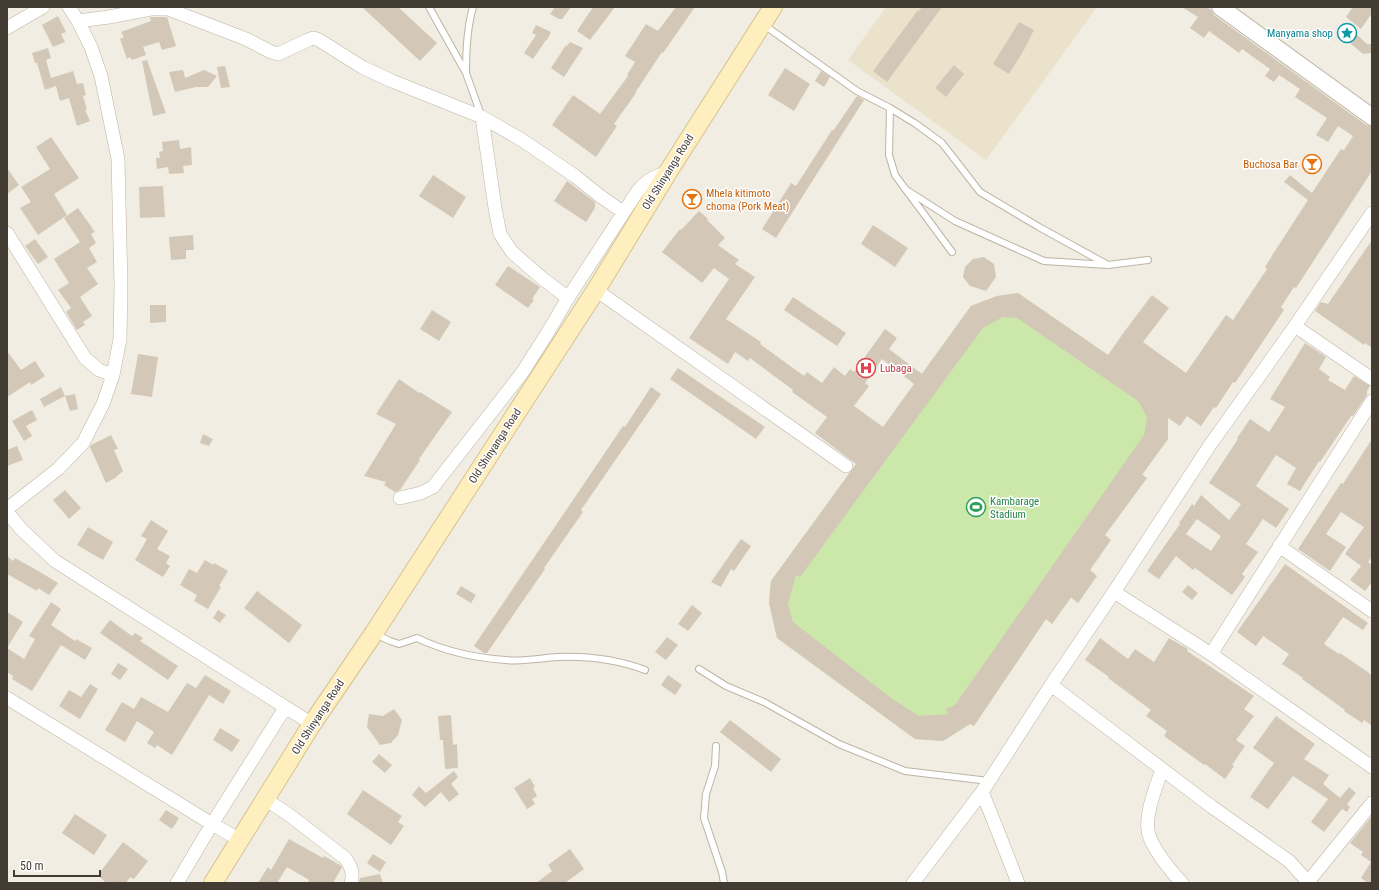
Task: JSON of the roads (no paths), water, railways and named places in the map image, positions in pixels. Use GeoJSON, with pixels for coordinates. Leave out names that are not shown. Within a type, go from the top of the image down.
{"type":"FeatureCollection","features":[{"type":"Feature","properties":{"kind":"main road","name":"Old Shinyanga Road"},"geometry":{"type":"LineString","coordinates":[[213,883],[312,724],[374,633],[596,290],[668,172],[773,7]]}},
{"type":"Feature","properties":{"kind":"street"},"geometry":{"type":"LineString","coordinates":[[7,28],[43,7]]}},
{"type":"Feature","properties":{"kind":"street"},"geometry":{"type":"LineString","coordinates":[[69,7],[78,21],[101,76],[118,159],[121,286],[120,339],[113,375],[103,404],[83,443],[58,469],[7,510],[22,530],[55,561],[312,724]]}},
{"type":"Feature","properties":{"kind":"street"},"geometry":{"type":"LineString","coordinates":[[1220,7],[1372,117]]}},
{"type":"Feature","properties":{"kind":"street"},"geometry":{"type":"LineString","coordinates":[[78,21],[151,9],[168,9],[239,36],[278,54],[313,38],[362,67],[482,117],[522,140],[623,212]]}},
{"type":"Feature","properties":{"kind":"street"},"geometry":{"type":"LineString","coordinates":[[482,117],[500,234],[512,252],[542,279],[568,298]]}},
{"type":"Feature","properties":{"kind":"street"},"geometry":{"type":"LineString","coordinates":[[400,498],[421,493],[433,487],[522,373],[568,298],[637,192],[647,180],[654,176],[668,172]]}},
{"type":"Feature","properties":{"kind":"street"},"geometry":{"type":"LineString","coordinates":[[914,883],[985,787],[1210,445],[1295,326],[1372,213]]}},
{"type":"Feature","properties":{"kind":"street"},"geometry":{"type":"LineString","coordinates":[[8,239],[85,358],[99,370],[113,375]]}},
{"type":"Feature","properties":{"kind":"street"},"geometry":{"type":"LineString","coordinates":[[596,290],[846,466]]}},
{"type":"Feature","properties":{"kind":"street"},"geometry":{"type":"LineString","coordinates":[[1295,326],[1372,379]]}},
{"type":"Feature","properties":{"kind":"street"},"geometry":{"type":"LineString","coordinates":[[1211,654],[1372,401]]}},
{"type":"Feature","properties":{"kind":"street"},"geometry":{"type":"LineString","coordinates":[[1279,546],[1372,611]]}},
{"type":"Feature","properties":{"kind":"street"},"geometry":{"type":"LineString","coordinates":[[1114,592],[1211,654],[1372,767]]}},
{"type":"Feature","properties":{"kind":"street"},"geometry":{"type":"LineString","coordinates":[[1051,685],[1212,807],[1289,861],[1309,882],[1372,803]]}},
{"type":"Feature","properties":{"kind":"street"},"geometry":{"type":"LineString","coordinates":[[7,698],[240,840]]}},
{"type":"Feature","properties":{"kind":"street"},"geometry":{"type":"LineString","coordinates":[[178,883],[212,824],[286,708]]}},
{"type":"Feature","properties":{"kind":"street"},"geometry":{"type":"LineString","coordinates":[[1162,769],[1150,805],[1148,825],[1149,837],[1159,854],[1182,883]]}},
{"type":"Feature","properties":{"kind":"street"},"geometry":{"type":"LineString","coordinates":[[985,787],[997,829],[1018,883]]}},
{"type":"Feature","properties":{"kind":"street"},"geometry":{"type":"LineString","coordinates":[[265,799],[288,814],[345,858],[352,870],[353,875],[351,883]]}},
{"type":"Feature","properties":{"kind":"lane"},"geometry":{"type":"LineString","coordinates":[[429,7],[466,73],[482,117]]}},
{"type":"Feature","properties":{"kind":"lane"},"geometry":{"type":"LineString","coordinates":[[466,73],[466,45],[473,7]]}},
{"type":"Feature","properties":{"kind":"lane"},"geometry":{"type":"LineString","coordinates":[[762,24],[857,91],[890,108],[916,124],[942,143],[980,192],[1108,265]]}},
{"type":"Feature","properties":{"kind":"lane"},"geometry":{"type":"LineString","coordinates":[[890,108],[889,155],[894,175],[952,252]]}},
{"type":"Feature","properties":{"kind":"lane"},"geometry":{"type":"LineString","coordinates":[[905,189],[956,221],[1044,261],[1108,265],[1148,260]]}},
{"type":"Feature","properties":{"kind":"lane"},"geometry":{"type":"LineString","coordinates":[[374,633],[390,642],[400,644],[417,638],[444,650],[494,659],[507,660],[558,657],[584,658],[626,663],[645,670]]}},
{"type":"Feature","properties":{"kind":"lane"},"geometry":{"type":"LineString","coordinates":[[699,669],[726,686],[764,702],[839,744],[905,771],[985,787]]}},
{"type":"Feature","properties":{"kind":"lane"},"geometry":{"type":"LineString","coordinates":[[716,746],[715,766],[706,794],[704,818],[722,872],[724,883]]}},
{"type":"Feature","properties":{"kind":"place","name":"Manyama shop"},"geometry":{"type":"Point","coordinates":[1347,33]}},
{"type":"Feature","properties":{"kind":"place","name":"Buchosa Bar"},"geometry":{"type":"Point","coordinates":[1312,164]}},
{"type":"Feature","properties":{"kind":"place","name":"Mhela kitimoto choma (Pork Meat)"},"geometry":{"type":"Point","coordinates":[692,199]}},
{"type":"Feature","properties":{"kind":"place","name":"Lubaga"},"geometry":{"type":"Point","coordinates":[866,368]}},
{"type":"Feature","properties":{"kind":"place","name":"Kambarage Stadium"},"geometry":{"type":"Point","coordinates":[976,507]}}]}
